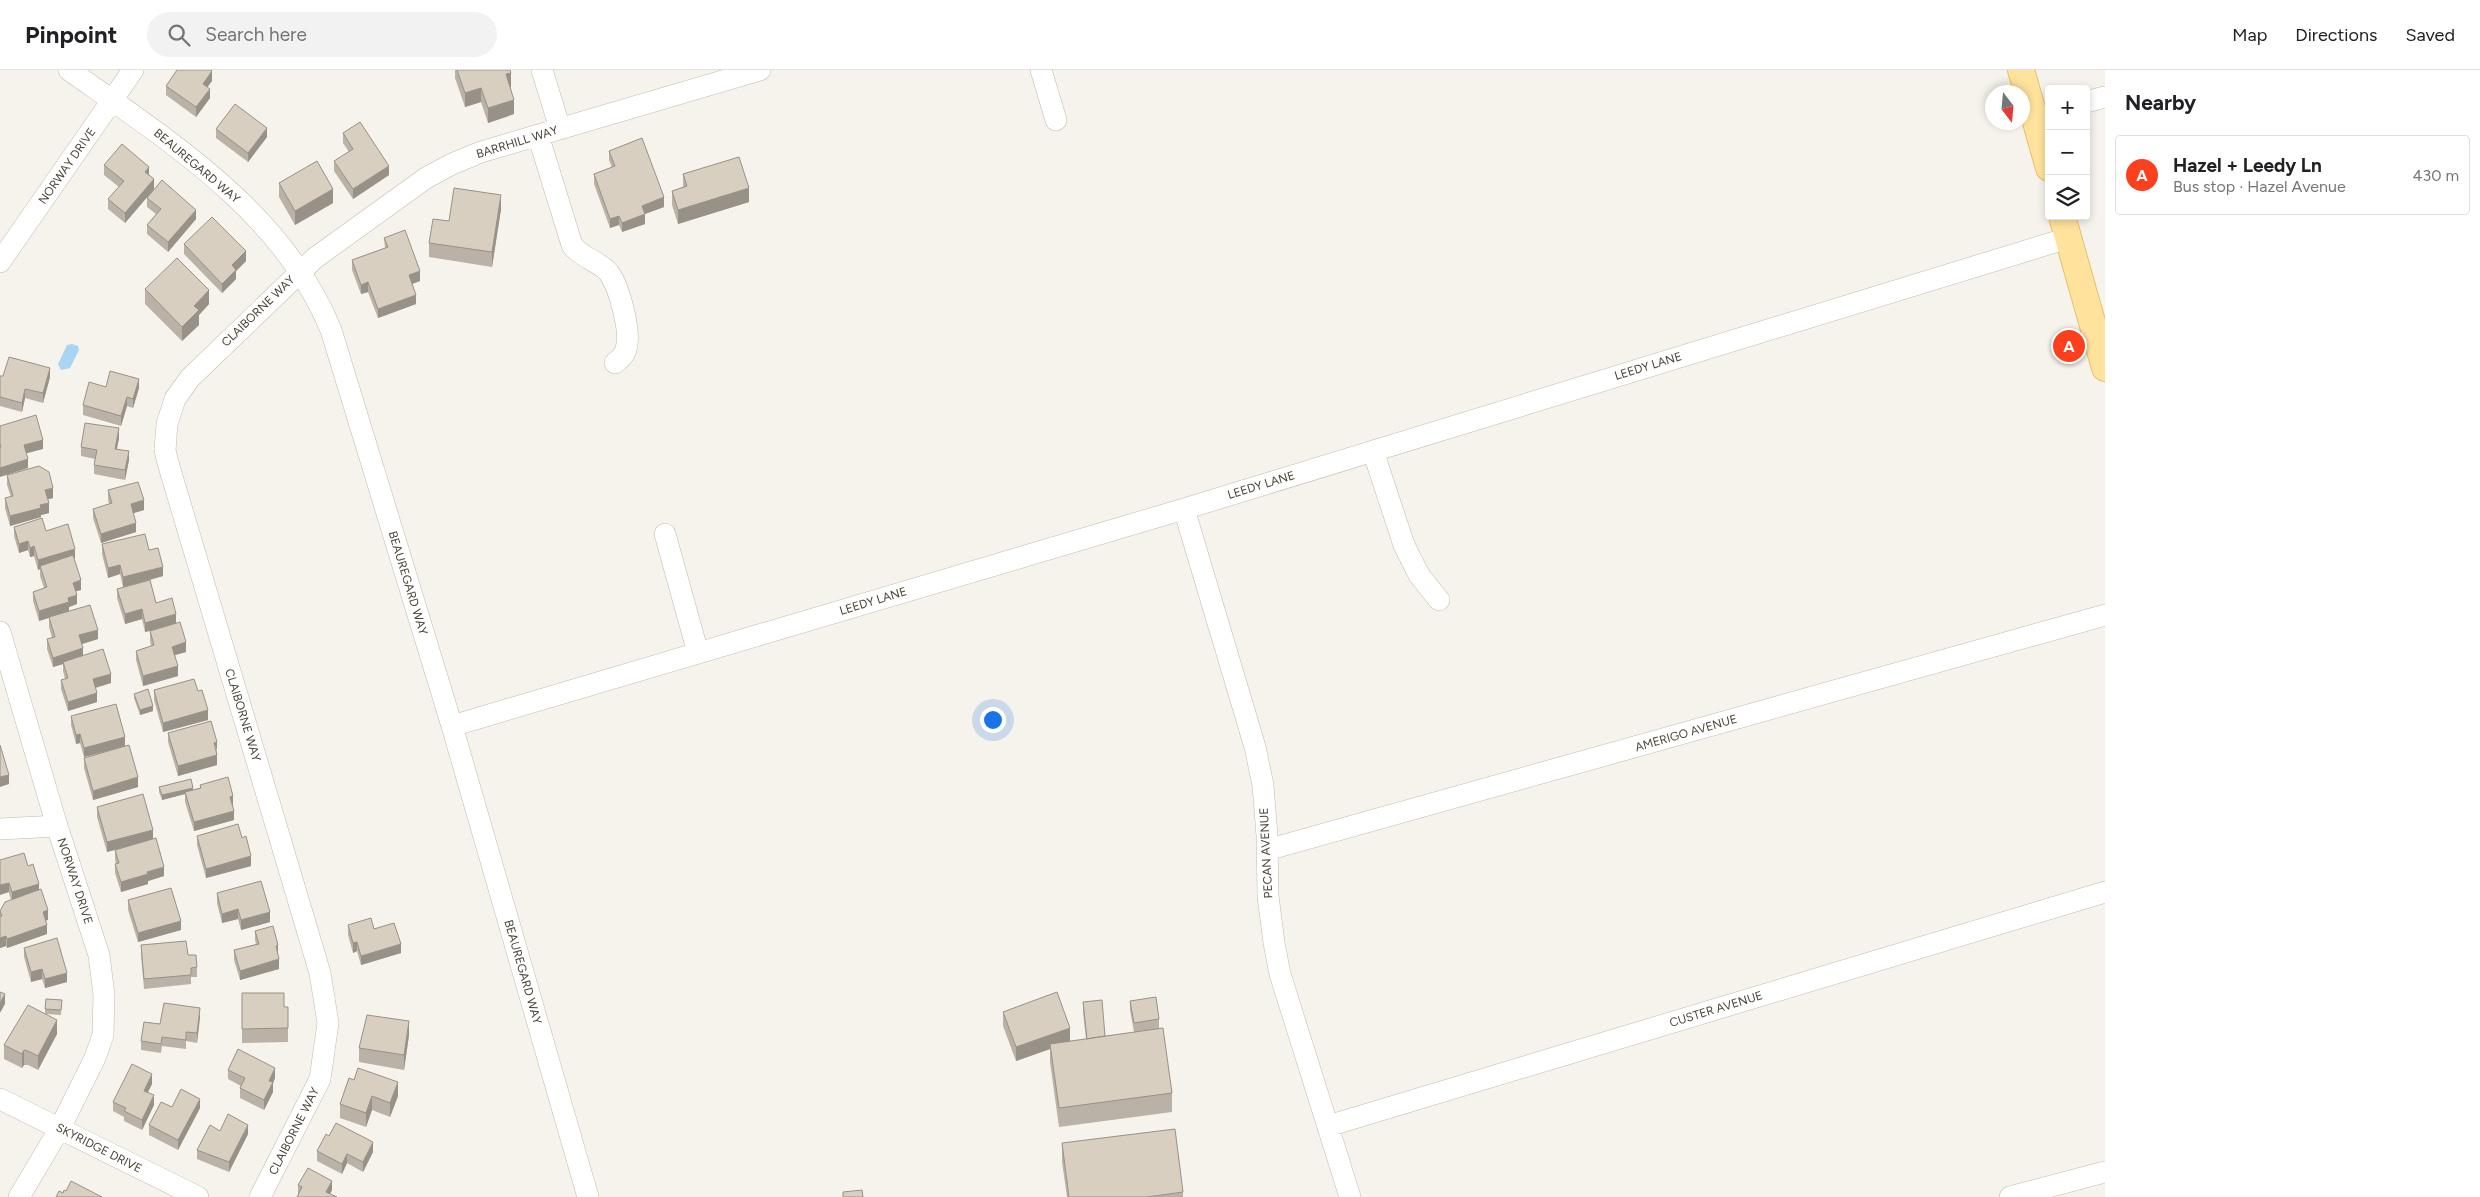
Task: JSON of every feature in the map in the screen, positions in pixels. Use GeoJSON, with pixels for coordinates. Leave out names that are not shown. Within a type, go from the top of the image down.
{"type":"FeatureCollection","features":[{"type":"Feature","properties":{"kind":"main road"},"geometry":{"type":"LineString","coordinates":[[2021,70],[2042,114],[2045,137]]}},
{"type":"Feature","properties":{"kind":"main road"},"geometry":{"type":"LineString","coordinates":[[2065,227],[2105,366]]}},
{"type":"Feature","properties":{"kind":"street","name":"BEAUREGARD WAY"},"geometry":{"type":"LineString","coordinates":[[69,70],[171,141],[214,177],[250,211],[300,270],[322,308],[331,330],[452,726],[588,1197]]}},
{"type":"Feature","properties":{"kind":"street","name":"NORWAY DRIVE"},"geometry":{"type":"LineString","coordinates":[[0,262],[133,70]]}},
{"type":"Feature","properties":{"kind":"street"},"geometry":{"type":"LineString","coordinates":[[542,70],[560,128]]}},
{"type":"Feature","properties":{"kind":"street","name":"BARRHILL WAY"},"geometry":{"type":"LineString","coordinates":[[300,270],[426,178],[452,164],[481,152],[760,70]]}},
{"type":"Feature","properties":{"kind":"street"},"geometry":{"type":"LineString","coordinates":[[1041,70],[1056,120]]}},
{"type":"Feature","properties":{"kind":"street"},"geometry":{"type":"LineString","coordinates":[[2090,101],[2105,97]]}},
{"type":"Feature","properties":{"kind":"street"},"geometry":{"type":"LineString","coordinates":[[538,135],[572,245],[577,252],[608,272],[616,290],[628,338],[626,351],[615,363]]}},
{"type":"Feature","properties":{"kind":"street","name":"LEEDY LANE"},"geometry":{"type":"LineString","coordinates":[[452,726],[1184,509],[1373,451],[2065,227]]}},
{"type":"Feature","properties":{"kind":"street","name":"CLAIBORNE WAY"},"geometry":{"type":"LineString","coordinates":[[260,1197],[320,1079],[328,1023],[320,973],[165,450],[167,424],[173,405],[182,388],[300,270]]}},
{"type":"Feature","properties":{"kind":"street"},"geometry":{"type":"LineString","coordinates":[[1373,451],[1404,545],[1419,575],[1439,600]]}},
{"type":"Feature","properties":{"kind":"street","name":"PECAN AVENUE"},"geometry":{"type":"LineString","coordinates":[[1184,509],[1255,747],[1263,785],[1268,896],[1280,974],[1350,1197]]}},
{"type":"Feature","properties":{"kind":"street"},"geometry":{"type":"LineString","coordinates":[[665,534],[698,653]]}},
{"type":"Feature","properties":{"kind":"street","name":"AMERIGO AVENUE"},"geometry":{"type":"LineString","coordinates":[[1267,850],[2105,615]]}},
{"type":"Feature","properties":{"kind":"street","name":"NORWAY DRIVE"},"geometry":{"type":"LineString","coordinates":[[0,632],[57,826],[98,955],[104,995],[103,1035],[95,1058],[60,1128],[19,1197]]}},
{"type":"Feature","properties":{"kind":"street"},"geometry":{"type":"LineString","coordinates":[[0,829],[57,826]]}},
{"type":"Feature","properties":{"kind":"street","name":"CUSTER AVENUE"},"geometry":{"type":"LineString","coordinates":[[1328,1126],[2105,892]]}},
{"type":"Feature","properties":{"kind":"street","name":"SKYRIDGE DRIVE"},"geometry":{"type":"LineString","coordinates":[[0,1099],[198,1197]]}},
{"type":"Feature","properties":{"kind":"street"},"geometry":{"type":"LineString","coordinates":[[2010,1197],[2105,1172]]}},
{"type":"Feature","properties":{"kind":"water"},"geometry":{"type":"Polygon","coordinates":[[[67,345],[78,346],[79,350],[70,368],[61,370],[58,364],[67,345]]]}},
{"type":"Feature","properties":{"kind":"building"},"geometry":{"type":"Polygon","coordinates":[[[177,70],[212,71],[203,84],[210,89],[196,107],[166,86],[177,70]]]}},
{"type":"Feature","properties":{"kind":"building"},"geometry":{"type":"Polygon","coordinates":[[[457,70],[510,70],[511,73],[506,74],[514,100],[488,108],[481,88],[465,93],[457,70]]]}},
{"type":"Feature","properties":{"kind":"building"},"geometry":{"type":"Polygon","coordinates":[[[235,104],[267,128],[248,153],[216,129],[235,104]]]}},
{"type":"Feature","properties":{"kind":"building"},"geometry":{"type":"Polygon","coordinates":[[[360,122],[389,166],[353,189],[334,161],[353,149],[343,133],[360,122]]]}},
{"type":"Feature","properties":{"kind":"building"},"geometry":{"type":"Polygon","coordinates":[[[642,138],[664,197],[642,206],[645,214],[622,223],[619,216],[610,219],[594,174],[615,166],[609,151],[642,138]]]}},
{"type":"Feature","properties":{"kind":"building"},"geometry":{"type":"Polygon","coordinates":[[[122,144],[149,167],[145,172],[154,179],[125,213],[108,199],[124,181],[104,165],[122,144]]]}},
{"type":"Feature","properties":{"kind":"building"},"geometry":{"type":"Polygon","coordinates":[[[739,157],[749,188],[678,210],[672,191],[687,186],[683,174],[739,157]]]}},
{"type":"Feature","properties":{"kind":"building"},"geometry":{"type":"Polygon","coordinates":[[[317,161],[333,189],[295,211],[279,183],[317,161]]]}},
{"type":"Feature","properties":{"kind":"building"},"geometry":{"type":"Polygon","coordinates":[[[162,180],[196,210],[168,242],[147,225],[161,209],[147,198],[162,180]]]}},
{"type":"Feature","properties":{"kind":"building"},"geometry":{"type":"Polygon","coordinates":[[[454,188],[501,195],[492,252],[429,243],[433,219],[449,221],[454,188]]]}},
{"type":"Feature","properties":{"kind":"building"},"geometry":{"type":"Polygon","coordinates":[[[212,217],[246,251],[232,265],[236,270],[222,284],[184,244],[212,217]]]}},
{"type":"Feature","properties":{"kind":"building"},"geometry":{"type":"Polygon","coordinates":[[[405,230],[420,271],[409,275],[416,295],[378,309],[368,282],[361,285],[352,260],[388,247],[384,238],[405,230]]]}},
{"type":"Feature","properties":{"kind":"building"},"geometry":{"type":"Polygon","coordinates":[[[177,258],[209,290],[194,306],[199,310],[182,327],[145,289],[177,258]]]}},
{"type":"Feature","properties":{"kind":"building"},"geometry":{"type":"Polygon","coordinates":[[[9,357],[50,368],[43,393],[25,389],[22,403],[0,397],[0,376],[3,376],[9,357]]]}},
{"type":"Feature","properties":{"kind":"building"},"geometry":{"type":"Polygon","coordinates":[[[110,371],[139,379],[133,399],[127,397],[121,416],[83,405],[89,382],[106,387],[110,371]]]}},
{"type":"Feature","properties":{"kind":"building"},"geometry":{"type":"Polygon","coordinates":[[[36,415],[43,440],[24,445],[28,459],[0,468],[0,426],[36,415]]]}},
{"type":"Feature","properties":{"kind":"building"},"geometry":{"type":"Polygon","coordinates":[[[85,423],[119,428],[115,449],[129,451],[125,470],[94,465],[97,450],[81,447],[85,423]]]}},
{"type":"Feature","properties":{"kind":"building"},"geometry":{"type":"Polygon","coordinates":[[[39,466],[49,472],[53,488],[45,490],[49,503],[40,505],[41,508],[10,516],[5,498],[13,496],[7,475],[39,466]]]}},
{"type":"Feature","properties":{"kind":"building"},"geometry":{"type":"Polygon","coordinates":[[[138,482],[144,500],[131,504],[136,523],[101,534],[93,509],[112,503],[108,490],[138,482]]]}},
{"type":"Feature","properties":{"kind":"building"},"geometry":{"type":"Polygon","coordinates":[[[42,518],[46,531],[68,524],[75,549],[38,560],[34,546],[30,548],[28,541],[19,544],[14,527],[42,518]]]}},
{"type":"Feature","properties":{"kind":"building"},"geometry":{"type":"Polygon","coordinates":[[[145,534],[149,550],[158,548],[163,567],[123,577],[120,565],[108,568],[102,544],[145,534]]]}},
{"type":"Feature","properties":{"kind":"building"},"geometry":{"type":"Polygon","coordinates":[[[73,555],[81,580],[73,583],[77,595],[68,598],[69,602],[39,611],[33,592],[47,587],[40,566],[73,555]]]}},
{"type":"Feature","properties":{"kind":"building"},"geometry":{"type":"Polygon","coordinates":[[[150,580],[156,603],[172,598],[176,614],[145,623],[142,609],[125,614],[117,589],[150,580]]]}},
{"type":"Feature","properties":{"kind":"building"},"geometry":{"type":"Polygon","coordinates":[[[90,605],[98,630],[79,635],[83,648],[53,658],[47,639],[55,637],[49,617],[90,605]]]}},
{"type":"Feature","properties":{"kind":"building"},"geometry":{"type":"Polygon","coordinates":[[[180,622],[186,642],[172,647],[178,666],[143,676],[136,651],[154,645],[150,631],[180,622]]]}},
{"type":"Feature","properties":{"kind":"building"},"geometry":{"type":"Polygon","coordinates":[[[103,649],[111,674],[93,679],[97,693],[68,702],[61,680],[68,678],[63,662],[103,649]]]}},
{"type":"Feature","properties":{"kind":"building"},"geometry":{"type":"Polygon","coordinates":[[[194,679],[198,691],[202,690],[208,710],[163,723],[154,690],[194,679]]]}},
{"type":"Feature","properties":{"kind":"building"},"geometry":{"type":"Polygon","coordinates":[[[148,689],[153,706],[140,710],[134,694],[148,689]]]}},
{"type":"Feature","properties":{"kind":"building"},"geometry":{"type":"Polygon","coordinates":[[[116,704],[125,737],[84,748],[80,734],[76,735],[71,716],[116,704]]]}},
{"type":"Feature","properties":{"kind":"building"},"geometry":{"type":"Polygon","coordinates":[[[211,721],[217,742],[214,743],[217,755],[178,766],[168,733],[211,721]]]}},
{"type":"Feature","properties":{"kind":"building"},"geometry":{"type":"Polygon","coordinates":[[[0,745],[9,775],[0,777],[0,745]]]}},
{"type":"Feature","properties":{"kind":"building"},"geometry":{"type":"Polygon","coordinates":[[[129,745],[138,777],[93,791],[84,758],[129,745]]]}},
{"type":"Feature","properties":{"kind":"building"},"geometry":{"type":"Polygon","coordinates":[[[228,777],[233,796],[230,797],[234,811],[194,822],[185,792],[201,788],[200,785],[228,777]]]}},
{"type":"Feature","properties":{"kind":"building"},"geometry":{"type":"Polygon","coordinates":[[[191,779],[193,788],[162,795],[159,787],[191,779]]]}},
{"type":"Feature","properties":{"kind":"building"},"geometry":{"type":"Polygon","coordinates":[[[143,794],[153,830],[107,842],[97,807],[143,794]]]}},
{"type":"Feature","properties":{"kind":"building"},"geometry":{"type":"Polygon","coordinates":[[[238,824],[242,838],[246,836],[251,856],[206,869],[197,836],[238,824]]]}},
{"type":"Feature","properties":{"kind":"building"},"geometry":{"type":"Polygon","coordinates":[[[156,838],[164,867],[121,882],[115,864],[119,863],[115,850],[156,838]]]}},
{"type":"Feature","properties":{"kind":"building"},"geometry":{"type":"Polygon","coordinates":[[[24,853],[28,866],[33,864],[39,884],[12,892],[9,883],[0,885],[0,860],[24,853]]]}},
{"type":"Feature","properties":{"kind":"building"},"geometry":{"type":"Polygon","coordinates":[[[261,881],[270,912],[241,920],[238,909],[222,914],[217,893],[261,881]]]}},
{"type":"Feature","properties":{"kind":"building"},"geometry":{"type":"Polygon","coordinates":[[[171,888],[181,921],[138,933],[128,900],[171,888]]]}},
{"type":"Feature","properties":{"kind":"building"},"geometry":{"type":"Polygon","coordinates":[[[41,889],[48,910],[43,912],[47,925],[7,939],[6,936],[0,938],[0,916],[2,916],[0,911],[5,902],[41,889]]]}},
{"type":"Feature","properties":{"kind":"building"},"geometry":{"type":"Polygon","coordinates":[[[371,918],[374,929],[394,923],[401,944],[361,956],[357,942],[353,943],[348,925],[371,918]]]}},
{"type":"Feature","properties":{"kind":"building"},"geometry":{"type":"Polygon","coordinates":[[[273,926],[278,945],[276,946],[279,959],[240,971],[234,950],[259,944],[255,931],[273,926]]]}},
{"type":"Feature","properties":{"kind":"building"},"geometry":{"type":"Polygon","coordinates":[[[57,938],[67,973],[45,979],[42,969],[31,972],[24,948],[57,938]]]}},
{"type":"Feature","properties":{"kind":"building"},"geometry":{"type":"Polygon","coordinates":[[[186,941],[188,955],[196,955],[197,967],[191,968],[191,975],[144,979],[141,945],[186,941]]]}},
{"type":"Feature","properties":{"kind":"building"},"geometry":{"type":"Polygon","coordinates":[[[0,992],[5,994],[0,1003],[0,992]]]}},
{"type":"Feature","properties":{"kind":"building"},"geometry":{"type":"Polygon","coordinates":[[[1057,992],[1070,1028],[1016,1047],[1003,1012],[1057,992]]]}},
{"type":"Feature","properties":{"kind":"building"},"geometry":{"type":"Polygon","coordinates":[[[242,993],[284,993],[284,1007],[288,1007],[288,1028],[242,1029],[242,993]]]}},
{"type":"Feature","properties":{"kind":"building"},"geometry":{"type":"Polygon","coordinates":[[[1156,997],[1159,1019],[1134,1023],[1130,1001],[1156,997]]]}},
{"type":"Feature","properties":{"kind":"building"},"geometry":{"type":"Polygon","coordinates":[[[46,999],[62,1000],[61,1010],[45,1009],[46,999]]]}},
{"type":"Feature","properties":{"kind":"building"},"geometry":{"type":"Polygon","coordinates":[[[1102,1000],[1105,1036],[1087,1039],[1083,1002],[1102,1000]]]}},
{"type":"Feature","properties":{"kind":"building"},"geometry":{"type":"Polygon","coordinates":[[[164,1003],[200,1008],[197,1033],[186,1032],[186,1040],[162,1037],[161,1044],[141,1041],[144,1022],[160,1024],[164,1003]]]}},
{"type":"Feature","properties":{"kind":"building"},"geometry":{"type":"Polygon","coordinates":[[[28,1005],[57,1020],[38,1056],[24,1050],[22,1054],[4,1045],[28,1005]]]}},
{"type":"Feature","properties":{"kind":"building"},"geometry":{"type":"Polygon","coordinates":[[[367,1015],[409,1021],[404,1055],[359,1048],[367,1015]]]}},
{"type":"Feature","properties":{"kind":"building"},"geometry":{"type":"Polygon","coordinates":[[[1163,1028],[1172,1093],[1059,1108],[1050,1044],[1163,1028]]]}},
{"type":"Feature","properties":{"kind":"building"},"geometry":{"type":"Polygon","coordinates":[[[238,1049],[275,1068],[269,1081],[273,1082],[264,1100],[240,1088],[245,1078],[228,1070],[238,1049]]]}},
{"type":"Feature","properties":{"kind":"building"},"geometry":{"type":"Polygon","coordinates":[[[132,1064],[152,1074],[144,1091],[154,1095],[142,1120],[124,1111],[126,1108],[113,1102],[132,1064]]]}},
{"type":"Feature","properties":{"kind":"building"},"geometry":{"type":"Polygon","coordinates":[[[358,1068],[398,1082],[390,1103],[372,1096],[366,1113],[340,1104],[349,1078],[354,1080],[358,1068]]]}},
{"type":"Feature","properties":{"kind":"building"},"geometry":{"type":"Polygon","coordinates":[[[181,1089],[200,1099],[178,1140],[149,1125],[161,1102],[172,1107],[181,1089]]]}},
{"type":"Feature","properties":{"kind":"building"},"geometry":{"type":"Polygon","coordinates":[[[228,1114],[248,1125],[229,1162],[197,1150],[210,1125],[220,1131],[228,1114]]]}},
{"type":"Feature","properties":{"kind":"building"},"geometry":{"type":"Polygon","coordinates":[[[336,1123],[373,1142],[363,1162],[347,1154],[342,1164],[317,1151],[326,1134],[329,1136],[336,1123]]]}},
{"type":"Feature","properties":{"kind":"building"},"geometry":{"type":"Polygon","coordinates":[[[1175,1129],[1183,1192],[1147,1197],[1069,1197],[1062,1143],[1175,1129]]]}},
{"type":"Feature","properties":{"kind":"building"},"geometry":{"type":"Polygon","coordinates":[[[308,1168],[332,1181],[326,1192],[337,1197],[297,1197],[302,1187],[298,1185],[308,1168]]]}},
{"type":"Feature","properties":{"kind":"building"},"geometry":{"type":"Polygon","coordinates":[[[71,1181],[102,1197],[56,1197],[59,1191],[63,1193],[64,1190],[66,1191],[71,1181]]]}},
{"type":"Feature","properties":{"kind":"building"},"geometry":{"type":"Polygon","coordinates":[[[862,1190],[863,1197],[843,1197],[843,1192],[862,1190]]]}},
{"type":"Feature","properties":{"kind":"place","name":"Hazel + Leedy Ln"},"geometry":{"type":"Point","coordinates":[2069,346]}}]}
